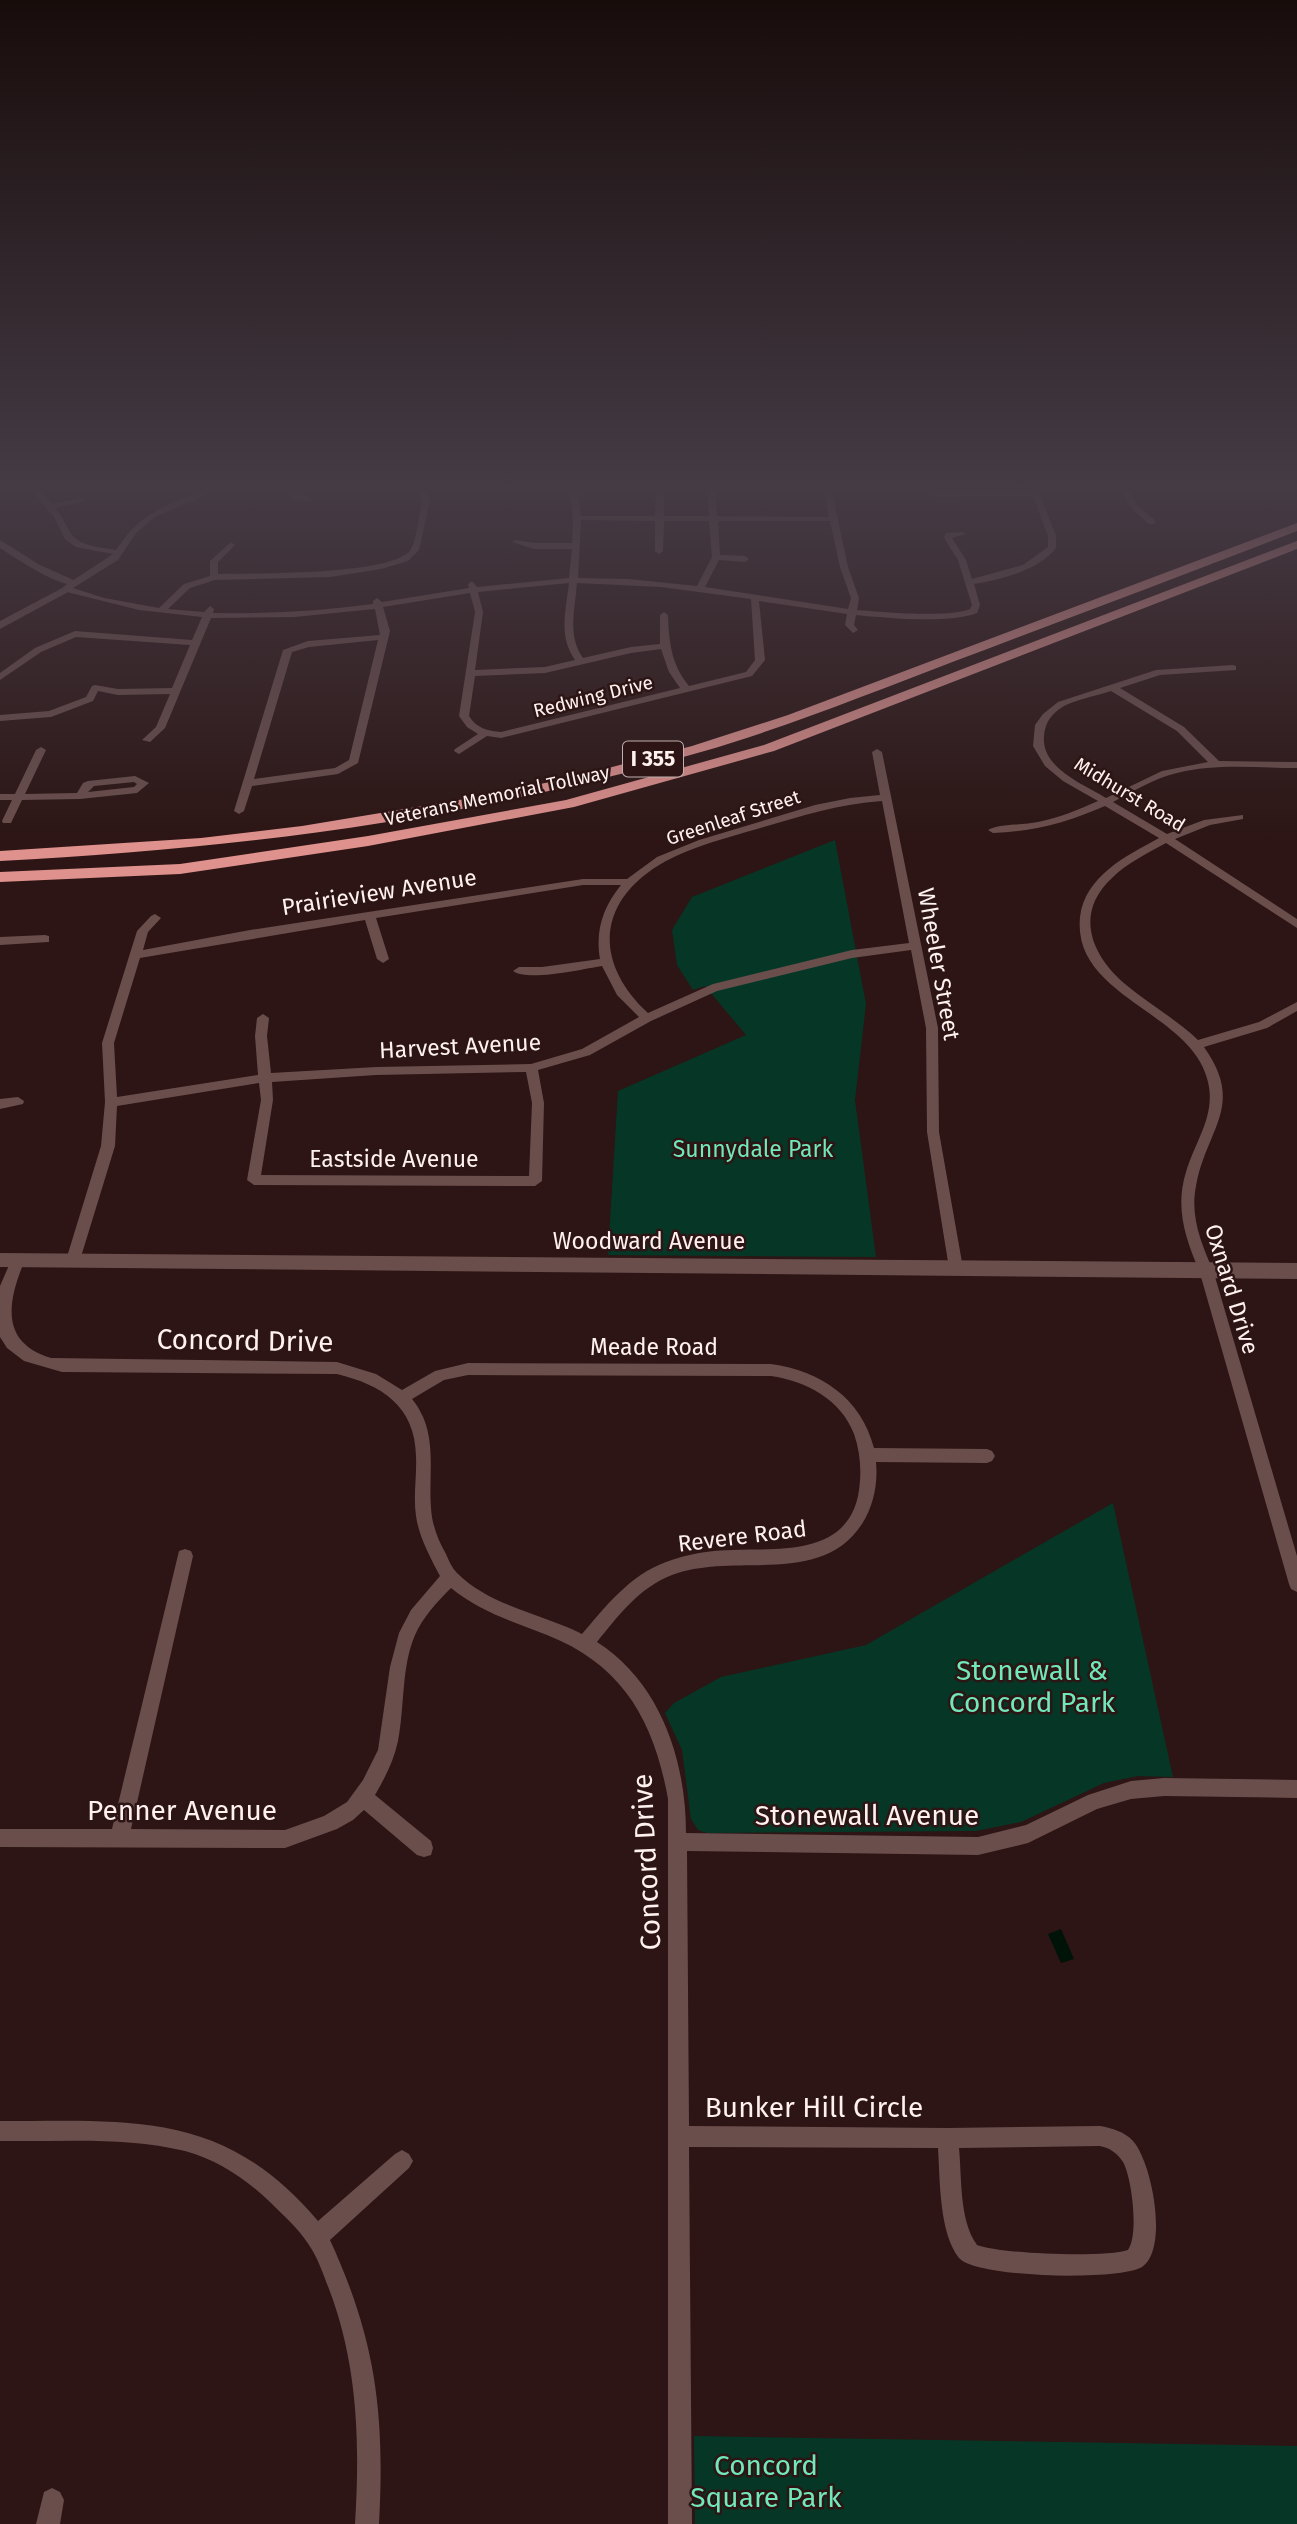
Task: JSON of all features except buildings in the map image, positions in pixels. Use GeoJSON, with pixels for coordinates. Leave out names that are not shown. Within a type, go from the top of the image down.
{"type":"FeatureCollection","features":[{"type":"Feature","properties":{"kind":"highway","name":"Veterans Memorial Tollway"},"geometry":{"type":"LineString","coordinates":[[0,856],[175,847],[267,836],[458,806],[568,781],[723,741],[793,718],[1093,605]]}},
{"type":"Feature","properties":{"kind":"highway","name":"Veterans Memorial Tollway"},"geometry":{"type":"LineString","coordinates":[[0,877],[180,869],[368,841],[568,804],[769,748],[1142,605]]}},
{"type":"Feature","properties":{"kind":"main road","name":"Woodward Avenue"},"geometry":{"type":"LineString","coordinates":[[9,1260],[1297,1271]]}},
{"type":"Feature","properties":{"kind":"street"},"geometry":{"type":"LineString","coordinates":[[0,626],[37,605]]}},
{"type":"Feature","properties":{"kind":"street"},"geometry":{"type":"LineString","coordinates":[[145,605],[208,611],[295,614],[365,605]]}},
{"type":"Feature","properties":{"kind":"street"},"geometry":{"type":"LineString","coordinates":[[248,783],[338,771],[351,764],[383,637],[384,626],[378,605]]}},
{"type":"Feature","properties":{"kind":"street"},"geometry":{"type":"LineString","coordinates":[[477,605],[479,612],[464,716],[470,726],[485,733]]}},
{"type":"Feature","properties":{"kind":"street"},"geometry":{"type":"LineString","coordinates":[[571,605],[568,636],[572,649],[581,662]]}},
{"type":"Feature","properties":{"kind":"street","name":"Redwing Drive"},"geometry":{"type":"LineString","coordinates":[[485,733],[508,735],[749,674],[758,666],[760,660],[754,605]]}},
{"type":"Feature","properties":{"kind":"street"},"geometry":{"type":"LineString","coordinates":[[810,605],[853,612],[918,615],[964,614],[974,611],[976,605]]}},
{"type":"Feature","properties":{"kind":"street"},"geometry":{"type":"LineString","coordinates":[[853,605],[849,625],[853,629]]}},
{"type":"Feature","properties":{"kind":"street"},"geometry":{"type":"LineString","coordinates":[[147,740],[160,728],[208,611]]}},
{"type":"Feature","properties":{"kind":"street"},"geometry":{"type":"LineString","coordinates":[[664,615],[664,646],[670,668],[687,690]]}},
{"type":"Feature","properties":{"kind":"street"},"geometry":{"type":"LineString","coordinates":[[0,677],[38,650],[74,632],[194,643]]}},
{"type":"Feature","properties":{"kind":"street"},"geometry":{"type":"LineString","coordinates":[[239,811],[288,650],[299,645],[383,637]]}},
{"type":"Feature","properties":{"kind":"street"},"geometry":{"type":"LineString","coordinates":[[470,673],[534,671],[664,646]]}},
{"type":"Feature","properties":{"kind":"street","name":"Midhurst Road"},"geometry":{"type":"LineString","coordinates":[[1233,668],[1166,670],[1060,704],[1046,716],[1037,735],[1040,750],[1050,766],[1067,779],[1165,837],[1297,924]]}},
{"type":"Feature","properties":{"kind":"street"},"geometry":{"type":"LineString","coordinates":[[1111,687],[1179,727],[1196,741],[1215,763]]}},
{"type":"Feature","properties":{"kind":"street"},"geometry":{"type":"LineString","coordinates":[[0,718],[51,714],[90,699],[95,688],[118,692],[176,691]]}},
{"type":"Feature","properties":{"kind":"street"},"geometry":{"type":"LineString","coordinates":[[459,751],[485,733]]}},
{"type":"Feature","properties":{"kind":"street"},"geometry":{"type":"LineString","coordinates":[[7,821],[41,750]]}},
{"type":"Feature","properties":{"kind":"street","name":"Wheeler Street"},"geometry":{"type":"LineString","coordinates":[[877,752],[932,1028],[933,1132],[956,1268]]}},
{"type":"Feature","properties":{"kind":"street"},"geometry":{"type":"LineString","coordinates":[[993,830],[1048,823],[1105,802],[1158,776],[1215,763],[1297,765]]}},
{"type":"Feature","properties":{"kind":"street"},"geometry":{"type":"LineString","coordinates":[[0,797],[80,796],[133,791],[144,783],[135,779],[92,783],[87,785],[80,796]]}},
{"type":"Feature","properties":{"kind":"street","name":"Greenleaf Street"},"geometry":{"type":"LineString","coordinates":[[647,1018],[615,984],[601,940],[604,922],[612,905],[629,882],[660,860],[698,844],[824,805],[887,798]]}},
{"type":"Feature","properties":{"kind":"street","name":"Oxnard Drive"},"geometry":{"type":"LineString","coordinates":[[1239,817],[1214,819],[1165,837],[1110,872],[1090,899],[1084,930],[1089,948],[1106,972],[1196,1045],[1210,1069],[1217,1093],[1217,1112],[1192,1174],[1188,1199],[1191,1237],[1206,1270],[1297,1584]]}},
{"type":"Feature","properties":{"kind":"street","name":"Prairieview Avenue"},"geometry":{"type":"LineString","coordinates":[[135,955],[583,881],[629,882]]}},
{"type":"Feature","properties":{"kind":"street"},"geometry":{"type":"LineString","coordinates":[[369,915],[383,959]]}},
{"type":"Feature","properties":{"kind":"street"},"geometry":{"type":"LineString","coordinates":[[73,1261],[108,1146],[111,1102],[108,1043],[143,931],[155,918]]}},
{"type":"Feature","properties":{"kind":"street"},"geometry":{"type":"LineString","coordinates":[[0,941],[45,939]]}},
{"type":"Feature","properties":{"kind":"street","name":"Harvest Avenue"},"geometry":{"type":"LineString","coordinates":[[111,1102],[266,1078],[376,1071],[531,1068],[586,1052],[692,996],[740,981],[852,954],[916,946]]}},
{"type":"Feature","properties":{"kind":"street"},"geometry":{"type":"LineString","coordinates":[[519,971],[542,971],[606,961]]}},
{"type":"Feature","properties":{"kind":"street"},"geometry":{"type":"LineString","coordinates":[[1196,1045],[1263,1025],[1297,1006]]}},
{"type":"Feature","properties":{"kind":"street"},"geometry":{"type":"LineString","coordinates":[[263,1018],[261,1036],[266,1078]]}},
{"type":"Feature","properties":{"kind":"street","name":"Eastside Avenue"},"geometry":{"type":"LineString","coordinates":[[266,1078],[267,1100],[254,1180],[535,1181],[538,1103],[531,1068]]}},
{"type":"Feature","properties":{"kind":"street"},"geometry":{"type":"LineString","coordinates":[[0,1104],[18,1101]]}},
{"type":"Feature","properties":{"kind":"street","name":"Concord Drive"},"geometry":{"type":"LineString","coordinates":[[9,1260],[8,1285],[1,1313],[4,1340],[29,1357],[53,1365],[337,1368],[367,1376],[392,1387],[404,1397],[418,1425],[424,1445],[421,1495],[423,1519],[431,1543],[450,1577],[498,1609],[585,1644],[618,1667],[661,1734],[675,1783],[679,1842],[680,2524]]}},
{"type":"Feature","properties":{"kind":"street","name":"Meade Road"},"geometry":{"type":"LineString","coordinates":[[404,1397],[440,1375],[478,1368],[785,1372],[809,1379],[835,1394],[856,1421],[868,1455]]}},
{"type":"Feature","properties":{"kind":"street"},"geometry":{"type":"LineString","coordinates":[[868,1455],[987,1456]]}},
{"type":"Feature","properties":{"kind":"street","name":"Revere Road"},"geometry":{"type":"LineString","coordinates":[[585,1644],[618,1604],[664,1571],[685,1563],[711,1559],[789,1558],[810,1554],[835,1541],[855,1524],[866,1503],[868,1455]]}},
{"type":"Feature","properties":{"kind":"street"},"geometry":{"type":"LineString","coordinates":[[119,1839],[185,1556]]}},
{"type":"Feature","properties":{"kind":"street","name":"Penner Avenue"},"geometry":{"type":"LineString","coordinates":[[0,1838],[285,1839],[314,1830],[353,1809],[376,1775],[389,1744],[400,1657],[407,1634],[437,1590],[450,1577]]}},
{"type":"Feature","properties":{"kind":"street","name":"Stonewall Avenue"},"geometry":{"type":"LineString","coordinates":[[679,1842],[978,1846],[1028,1834],[1094,1801],[1131,1790],[1164,1787],[1297,1789]]}},
{"type":"Feature","properties":{"kind":"street"},"geometry":{"type":"LineString","coordinates":[[362,1796],[424,1848]]}},
{"type":"Feature","properties":{"kind":"street"},"geometry":{"type":"LineString","coordinates":[[0,2131],[146,2133],[187,2141],[227,2157],[253,2174],[271,2188],[317,2236],[351,2315],[365,2372],[371,2435],[367,2524]]}},
{"type":"Feature","properties":{"kind":"street","name":"Bunker Hill Circle"},"geometry":{"type":"LineString","coordinates":[[679,2136],[1100,2136],[1119,2141],[1135,2164],[1146,2231],[1144,2250],[1132,2262],[1116,2264],[990,2261],[969,2253],[958,2228],[948,2138]]}},
{"type":"Feature","properties":{"kind":"street"},"geometry":{"type":"LineString","coordinates":[[317,2236],[402,2161]]}},
{"type":"Feature","properties":{"kind":"street"},"geometry":{"type":"LineString","coordinates":[[48,2524],[52,2500]]}},
{"type":"Feature","properties":{"kind":"green space","name":"Sunnydale Park"},"geometry":{"type":"Polygon","coordinates":[[[835,840],[866,1004],[855,1100],[876,1257],[608,1255],[618,1091],[746,1035],[705,986],[693,990],[677,965],[672,930],[692,897],[835,840]]]}},
{"type":"Feature","properties":{"kind":"green space","name":"Stonewall & Concord Park"},"geometry":{"type":"Polygon","coordinates":[[[1113,1503],[1173,1777],[1138,1776],[1104,1783],[1021,1822],[976,1831],[707,1833],[698,1830],[691,1819],[682,1750],[665,1713],[674,1703],[721,1677],[866,1645],[1113,1503]]]}},
{"type":"Feature","properties":{"kind":"green space","name":"Concord Square Park"},"geometry":{"type":"Polygon","coordinates":[[[694,2436],[1297,2446],[1297,2524],[695,2524],[694,2436]]]}},
{"type":"Feature","properties":{"kind":"shaded area"},"geometry":{"type":"Polygon","coordinates":[[[1061,1929],[1074,1959],[1061,1963],[1048,1934],[1061,1929]]]}}]}
